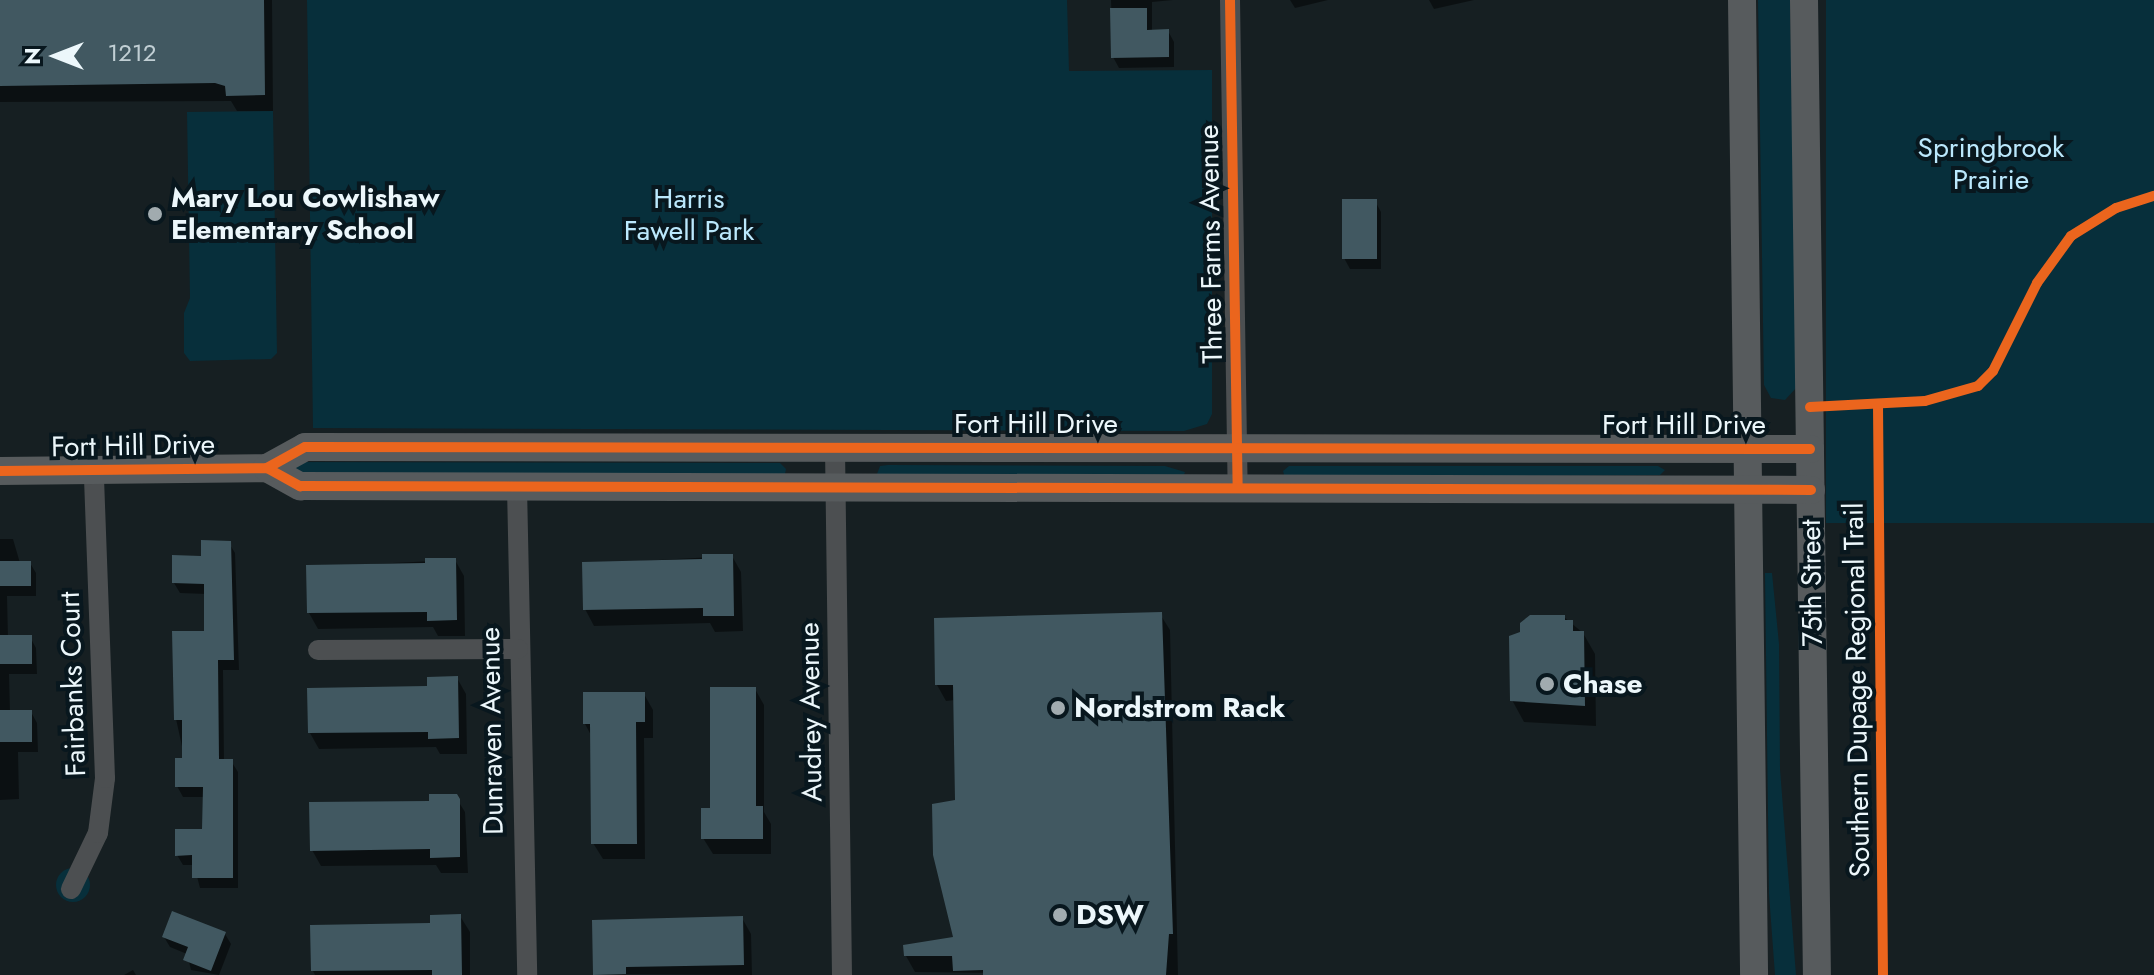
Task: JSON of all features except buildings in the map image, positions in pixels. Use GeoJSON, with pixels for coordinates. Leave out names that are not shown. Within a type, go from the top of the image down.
{"type":"FeatureCollection","features":[{"type":"Feature","properties":{"kind":"street","name":"Three Farms Avenue"},"geometry":{"type":"LineString","coordinates":[[1230,0],[1238,488]]}},
{"type":"Feature","properties":{"kind":"street"},"geometry":{"type":"LineString","coordinates":[[1742,0],[1754,975]]}},
{"type":"Feature","properties":{"kind":"street","name":"75th Street"},"geometry":{"type":"LineString","coordinates":[[1804,0],[1817,975]]}},
{"type":"Feature","properties":{"kind":"street","name":"Fort Hill Drive"},"geometry":{"type":"LineString","coordinates":[[0,471],[267,468],[305,447],[1810,449]]}},
{"type":"Feature","properties":{"kind":"street","name":"Audrey Avenue"},"geometry":{"type":"LineString","coordinates":[[835,448],[842,975]]}},
{"type":"Feature","properties":{"kind":"street","name":"Fort Hill Drive"},"geometry":{"type":"LineString","coordinates":[[267,468],[300,486],[1811,490]]}},
{"type":"Feature","properties":{"kind":"street","name":"Fairbanks Court"},"geometry":{"type":"LineString","coordinates":[[71,889],[98,833],[105,778],[94,471]]}},
{"type":"Feature","properties":{"kind":"street","name":"Dunraven Avenue"},"geometry":{"type":"LineString","coordinates":[[517,487],[527,975]]}},
{"type":"Feature","properties":{"kind":"street"},"geometry":{"type":"LineString","coordinates":[[318,650],[518,649]]}},
{"type":"Feature","properties":{"kind":"green space","name":"Harris Fawell Park"},"geometry":{"type":"Polygon","coordinates":[[[307,0],[1067,0],[1069,71],[1212,70],[1212,414],[1207,424],[1184,431],[313,428],[307,0]]]}},
{"type":"Feature","properties":{"kind":"green space"},"geometry":{"type":"Polygon","coordinates":[[[1758,0],[1790,0],[1797,387],[1785,400],[1771,398],[1764,385],[1758,0]]]}},
{"type":"Feature","properties":{"kind":"green space","name":"Springbrook Prairie"},"geometry":{"type":"Polygon","coordinates":[[[1826,0],[2154,0],[2154,523],[1826,523],[1826,0]]]}},
{"type":"Feature","properties":{"kind":"green space"},"geometry":{"type":"Polygon","coordinates":[[[273,111],[277,353],[271,359],[190,361],[184,353],[184,313],[190,298],[187,112],[273,111]]]}},
{"type":"Feature","properties":{"kind":"green space"},"geometry":{"type":"Polygon","coordinates":[[[286,462],[780,463],[786,469],[785,474],[286,474],[286,462]]]}},
{"type":"Feature","properties":{"kind":"green space"},"geometry":{"type":"Polygon","coordinates":[[[880,466],[1165,466],[1185,472],[1183,477],[877,474],[880,466]]]}},
{"type":"Feature","properties":{"kind":"green space"},"geometry":{"type":"Polygon","coordinates":[[[1289,466],[1658,466],[1665,470],[1660,475],[1285,478],[1283,471],[1289,466]]]}},
{"type":"Feature","properties":{"kind":"green space"},"geometry":{"type":"Polygon","coordinates":[[[1765,573],[1772,573],[1779,644],[1780,769],[1796,975],[1775,975],[1769,894],[1765,573]]]}},
{"type":"Feature","properties":{"kind":"green space"},"geometry":{"type":"Polygon","coordinates":[[[73,868],[85,873],[90,885],[85,897],[73,902],[61,897],[56,885],[61,873],[73,868]]]}},
{"type":"Feature","properties":{"kind":"cycle path"},"geometry":{"type":"LineString","coordinates":[[1230,0],[1238,488]]}},
{"type":"Feature","properties":{"kind":"cycle path"},"geometry":{"type":"LineString","coordinates":[[1810,407],[1925,401],[1978,386],[1993,371],[2037,283],[2071,236],[2116,208],[2154,196]]}},
{"type":"Feature","properties":{"kind":"cycle path","name":"Southern Dupage Regional Trail"},"geometry":{"type":"LineString","coordinates":[[1878,405],[1883,975]]}},
{"type":"Feature","properties":{"kind":"cycle path"},"geometry":{"type":"LineString","coordinates":[[0,471],[267,468],[305,447],[1810,449]]}},
{"type":"Feature","properties":{"kind":"cycle path"},"geometry":{"type":"LineString","coordinates":[[267,468],[300,486],[1811,490]]}},
{"type":"Feature","properties":{"kind":"place","name":"Mary Lou Cowlishaw Elementary School"},"geometry":{"type":"Point","coordinates":[155,214]}},
{"type":"Feature","properties":{"kind":"place","name":"Chase"},"geometry":{"type":"Point","coordinates":[1547,684]}},
{"type":"Feature","properties":{"kind":"place","name":"Nordstrom Rack"},"geometry":{"type":"Point","coordinates":[1058,708]}},
{"type":"Feature","properties":{"kind":"place","name":"DSW"},"geometry":{"type":"Point","coordinates":[1060,915]}}]}
